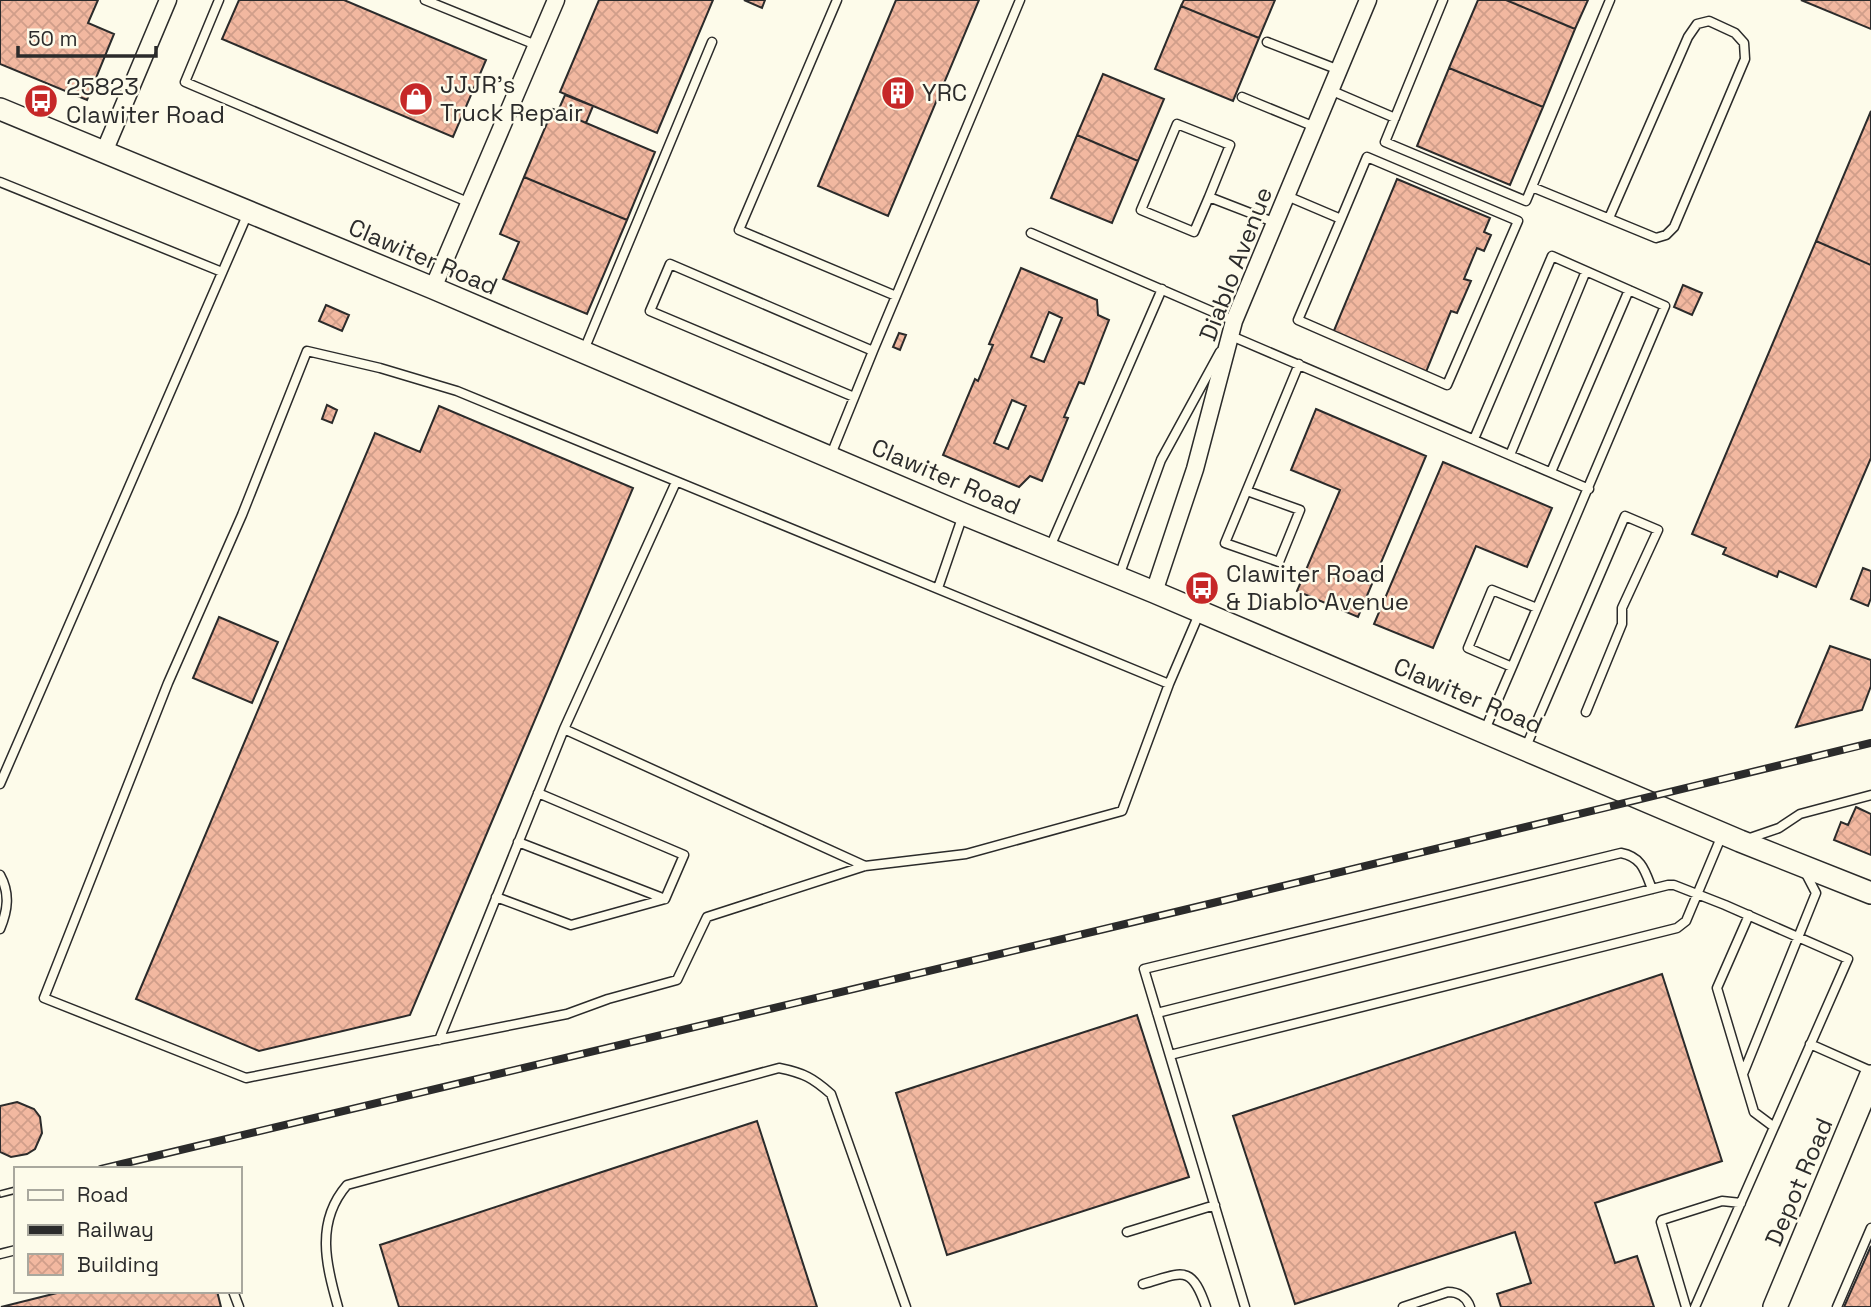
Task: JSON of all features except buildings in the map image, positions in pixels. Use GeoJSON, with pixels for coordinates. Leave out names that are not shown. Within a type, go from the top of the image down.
{"type":"FeatureCollection","features":[{"type":"Feature","properties":{"kind":"main road","name":"Depot Road"},"geometry":{"type":"LineString","coordinates":[[1775,1307],[1871,1077]]}},
{"type":"Feature","properties":{"kind":"street"},"geometry":{"type":"LineString","coordinates":[[104,152],[168,0]]}},
{"type":"Feature","properties":{"kind":"street"},"geometry":{"type":"LineString","coordinates":[[433,288],[556,0]]}},
{"type":"Feature","properties":{"kind":"street","name":"Diablo Avenue"},"geometry":{"type":"LineString","coordinates":[[1154,592],[1195,470],[1232,327],[1368,0]]}},
{"type":"Feature","properties":{"kind":"street","name":"Clawiter Road"},"geometry":{"type":"LineString","coordinates":[[0,109],[433,288],[1732,837],[1871,892]]}},
{"type":"Feature","properties":{"kind":"lane"},"geometry":{"type":"LineString","coordinates":[[219,0],[185,82],[470,203]]}},
{"type":"Feature","properties":{"kind":"lane"},"geometry":{"type":"LineString","coordinates":[[425,0],[537,45]]}},
{"type":"Feature","properties":{"kind":"lane"},"geometry":{"type":"LineString","coordinates":[[837,0],[739,230],[896,296]]}},
{"type":"Feature","properties":{"kind":"lane"},"geometry":{"type":"LineString","coordinates":[[830,457],[1020,0]]}},
{"type":"Feature","properties":{"kind":"lane"},"geometry":{"type":"LineString","coordinates":[[1443,0],[1385,142],[1526,201],[1610,0]]}},
{"type":"Feature","properties":{"kind":"lane"},"geometry":{"type":"LineString","coordinates":[[1532,187],[1656,238],[1667,235],[1674,227],[1745,59],[1744,43],[1735,33],[1709,21],[1696,24],[1609,218]]}},
{"type":"Feature","properties":{"kind":"lane"},"geometry":{"type":"LineString","coordinates":[[1267,41],[1339,70]]}},
{"type":"Feature","properties":{"kind":"lane"},"geometry":{"type":"LineString","coordinates":[[583,353],[712,42]]}},
{"type":"Feature","properties":{"kind":"lane"},"geometry":{"type":"LineString","coordinates":[[1330,90],[1395,118]]}},
{"type":"Feature","properties":{"kind":"lane"},"geometry":{"type":"LineString","coordinates":[[1242,97],[1315,127]]}},
{"type":"Feature","properties":{"kind":"lane"},"geometry":{"type":"LineString","coordinates":[[1177,124],[1230,145],[1209,197],[1194,232],[1140,210],[1177,124]]}},
{"type":"Feature","properties":{"kind":"lane"},"geometry":{"type":"LineString","coordinates":[[1367,157],[1518,221],[1447,385],[1298,320],[1341,219],[1367,157]]}},
{"type":"Feature","properties":{"kind":"lane"},"geometry":{"type":"LineString","coordinates":[[0,182],[222,272]]}},
{"type":"Feature","properties":{"kind":"lane"},"geometry":{"type":"LineString","coordinates":[[1287,195],[1341,219]]}},
{"type":"Feature","properties":{"kind":"lane"},"geometry":{"type":"LineString","coordinates":[[1209,197],[1276,223]]}},
{"type":"Feature","properties":{"kind":"lane"},"geometry":{"type":"LineString","coordinates":[[0,785],[248,213]]}},
{"type":"Feature","properties":{"kind":"lane"},"geometry":{"type":"LineString","coordinates":[[1031,233],[1162,289],[1298,364],[1589,489]]}},
{"type":"Feature","properties":{"kind":"lane"},"geometry":{"type":"LineString","coordinates":[[1475,439],[1552,256],[1665,306],[1484,732]]}},
{"type":"Feature","properties":{"kind":"lane"},"geometry":{"type":"LineString","coordinates":[[854,397],[649,312],[670,264],[873,351]]}},
{"type":"Feature","properties":{"kind":"lane"},"geometry":{"type":"LineString","coordinates":[[1510,455],[1586,271]]}},
{"type":"Feature","properties":{"kind":"lane"},"geometry":{"type":"LineString","coordinates":[[1049,549],[1162,289]]}},
{"type":"Feature","properties":{"kind":"lane"},"geometry":{"type":"LineString","coordinates":[[1550,472],[1629,290]]}},
{"type":"Feature","properties":{"kind":"lane"},"geometry":{"type":"LineString","coordinates":[[1118,577],[1161,460],[1232,327]]}},
{"type":"Feature","properties":{"kind":"lane"},"geometry":{"type":"LineString","coordinates":[[1169,684],[457,391],[380,368],[307,351],[242,515],[168,683],[44,998],[246,1078],[567,1014],[608,999],[677,980],[707,918],[864,866],[967,853],[1122,811],[1169,684],[1200,611]]}},
{"type":"Feature","properties":{"kind":"lane"},"geometry":{"type":"LineString","coordinates":[[1247,491],[1300,510],[1279,562],[1225,543],[1298,364]]}},
{"type":"Feature","properties":{"kind":"lane"},"geometry":{"type":"LineString","coordinates":[[439,1040],[564,729],[676,482]]}},
{"type":"Feature","properties":{"kind":"lane"},"geometry":{"type":"LineString","coordinates":[[938,588],[963,514]]}},
{"type":"Feature","properties":{"kind":"lane"},"geometry":{"type":"LineString","coordinates":[[1525,749],[1625,516],[1658,530],[1622,608],[1622,624],[1586,712]]}},
{"type":"Feature","properties":{"kind":"lane"},"geometry":{"type":"LineString","coordinates":[[1512,667],[1468,648],[1492,590],[1537,608]]}},
{"type":"Feature","properties":{"kind":"lane"},"geometry":{"type":"LineString","coordinates":[[564,729],[864,866]]}},
{"type":"Feature","properties":{"kind":"lane"},"geometry":{"type":"LineString","coordinates":[[538,793],[684,855],[666,899]]}},
{"type":"Feature","properties":{"kind":"lane"},"geometry":{"type":"LineString","coordinates":[[1170,1055],[1677,928],[1686,920],[1698,894],[1732,837],[1779,828],[1800,814],[1871,795]]}},
{"type":"Feature","properties":{"kind":"lane"},"geometry":{"type":"LineString","coordinates":[[518,842],[666,899]]}},
{"type":"Feature","properties":{"kind":"lane"},"geometry":{"type":"LineString","coordinates":[[1245,1307],[1144,969],[1621,853],[1643,864],[1652,889]]}},
{"type":"Feature","properties":{"kind":"lane"},"geometry":{"type":"LineString","coordinates":[[1742,1074],[1816,893],[1802,866]]}},
{"type":"Feature","properties":{"kind":"lane"},"geometry":{"type":"LineString","coordinates":[[0,875],[5,885],[7,911],[0,929]]}},
{"type":"Feature","properties":{"kind":"lane"},"geometry":{"type":"LineString","coordinates":[[1157,1013],[1674,885],[1848,959],[1695,1307]]}},
{"type":"Feature","properties":{"kind":"lane"},"geometry":{"type":"LineString","coordinates":[[496,897],[571,925],[666,899]]}},
{"type":"Feature","properties":{"kind":"lane"},"geometry":{"type":"LineString","coordinates":[[1749,915],[1717,988],[1754,1112],[1774,1127]]}},
{"type":"Feature","properties":{"kind":"lane"},"geometry":{"type":"LineString","coordinates":[[1810,1044],[1871,1071]]}},
{"type":"Feature","properties":{"kind":"lane"},"geometry":{"type":"LineString","coordinates":[[338,1307],[326,1266],[326,1237],[336,1197],[346,1185],[779,1068],[814,1079],[831,1094],[906,1307]]}},
{"type":"Feature","properties":{"kind":"lane"},"geometry":{"type":"LineString","coordinates":[[1686,1307],[1662,1220],[1722,1201],[1741,1203]]}},
{"type":"Feature","properties":{"kind":"lane"},"geometry":{"type":"LineString","coordinates":[[1127,1232],[1215,1205]]}},
{"type":"Feature","properties":{"kind":"lane"},"geometry":{"type":"LineString","coordinates":[[1837,1307],[1871,1228]]}},
{"type":"Feature","properties":{"kind":"lane"},"geometry":{"type":"LineString","coordinates":[[1143,1284],[1178,1274],[1186,1275],[1198,1285],[1206,1307]]}},
{"type":"Feature","properties":{"kind":"lane"},"geometry":{"type":"LineString","coordinates":[[1403,1307],[1455,1292],[1463,1297],[1470,1307]]}},
{"type":"Feature","properties":{"kind":"railway"},"geometry":{"type":"LineString","coordinates":[[109,1167],[1871,743]]}},
{"type":"Feature","properties":{"kind":"railway"},"geometry":{"type":"LineString","coordinates":[[0,1194],[14,1190]]}},
{"type":"Feature","properties":{"kind":"place","name":"YRC"},"geometry":{"type":"Point","coordinates":[898,93]}},
{"type":"Feature","properties":{"kind":"place","name":"JJJR's Truck Repair"},"geometry":{"type":"Point","coordinates":[416,99]}},
{"type":"Feature","properties":{"kind":"place","name":"25823 Clawiter Road"},"geometry":{"type":"Point","coordinates":[41,101]}},
{"type":"Feature","properties":{"kind":"place","name":"Clawiter Road & Diablo Avenue"},"geometry":{"type":"Point","coordinates":[1202,588]}}]}
